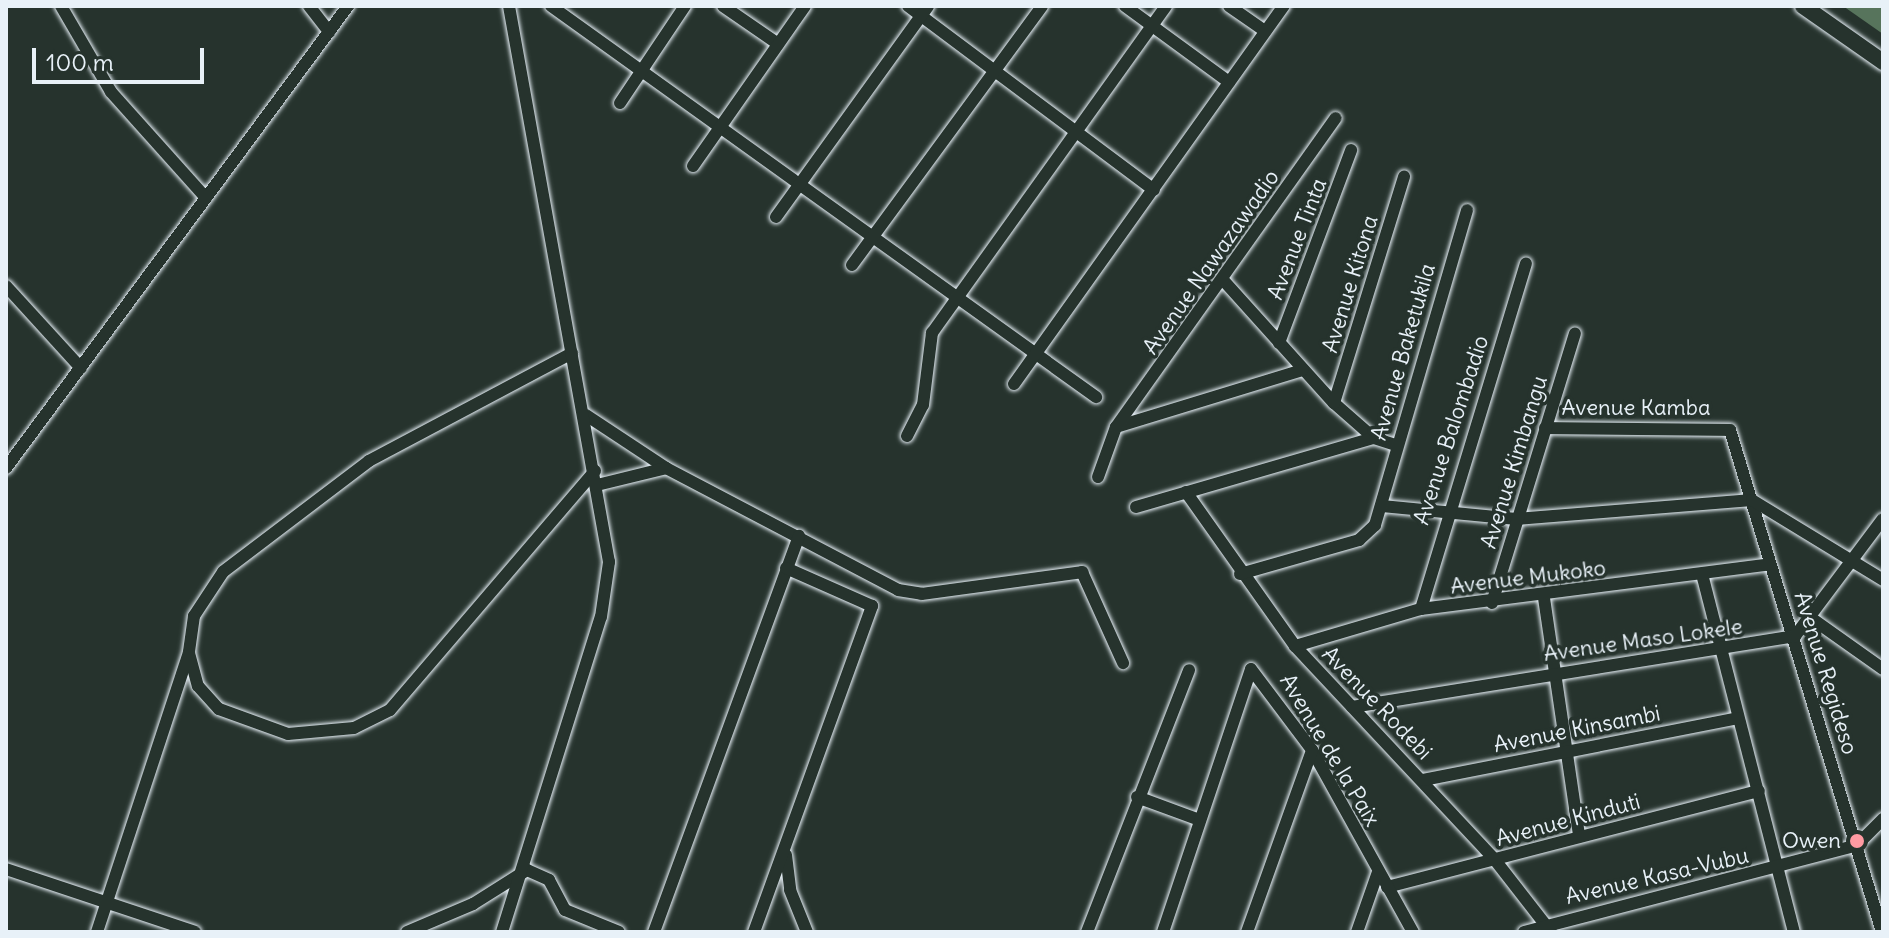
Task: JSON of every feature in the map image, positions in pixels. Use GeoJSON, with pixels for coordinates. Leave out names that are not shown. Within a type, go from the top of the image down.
{"type":"FeatureCollection","features":[{"type":"Feature","properties":{"kind":"main road"},"geometry":{"type":"LineString","coordinates":[[1803,6],[1883,62]]}},
{"type":"Feature","properties":{"kind":"street"},"geometry":{"type":"LineString","coordinates":[[61,6],[111,92],[206,198]]}},
{"type":"Feature","properties":{"kind":"street"},"geometry":{"type":"LineString","coordinates":[[309,6],[329,32]]}},
{"type":"Feature","properties":{"kind":"street"},"geometry":{"type":"LineString","coordinates":[[6,468],[348,6]]}},
{"type":"Feature","properties":{"kind":"street"},"geometry":{"type":"LineString","coordinates":[[502,932],[608,591],[586,415],[509,6]]}},
{"type":"Feature","properties":{"kind":"street"},"geometry":{"type":"LineString","coordinates":[[620,103],[685,6]]}},
{"type":"Feature","properties":{"kind":"street"},"geometry":{"type":"LineString","coordinates":[[723,6],[778,44]]}},
{"type":"Feature","properties":{"kind":"street"},"geometry":{"type":"LineString","coordinates":[[693,166],[719,121],[805,6]]}},
{"type":"Feature","properties":{"kind":"street"},"geometry":{"type":"LineString","coordinates":[[908,6],[924,11],[997,70],[1079,127],[1154,190]]}},
{"type":"Feature","properties":{"kind":"street"},"geometry":{"type":"LineString","coordinates":[[852,265],[1042,6]]}},
{"type":"Feature","properties":{"kind":"street"},"geometry":{"type":"LineString","coordinates":[[1125,6],[1229,82]]}},
{"type":"Feature","properties":{"kind":"street"},"geometry":{"type":"LineString","coordinates":[[907,436],[923,405],[932,333],[1166,6]]}},
{"type":"Feature","properties":{"kind":"street"},"geometry":{"type":"LineString","coordinates":[[1229,6],[1265,31]]}},
{"type":"Feature","properties":{"kind":"street"},"geometry":{"type":"LineString","coordinates":[[1014,384],[1284,6]]}},
{"type":"Feature","properties":{"kind":"street"},"geometry":{"type":"LineString","coordinates":[[559,8],[799,178],[875,237],[959,292],[1096,397]]}},
{"type":"Feature","properties":{"kind":"street"},"geometry":{"type":"LineString","coordinates":[[776,217],[799,178],[924,11]]}},
{"type":"Feature","properties":{"kind":"street","name":"Avenue Nawazawadio"},"geometry":{"type":"LineString","coordinates":[[1098,477],[1116,427],[1224,281],[1336,118]]}},
{"type":"Feature","properties":{"kind":"street","name":"Avenue Tinta"},"geometry":{"type":"LineString","coordinates":[[1279,343],[1351,150]]}},
{"type":"Feature","properties":{"kind":"street","name":"Avenue Kitona"},"geometry":{"type":"LineString","coordinates":[[1334,403],[1404,177]]}},
{"type":"Feature","properties":{"kind":"street","name":"Avenue Baketukila"},"geometry":{"type":"LineString","coordinates":[[1382,506],[1396,445],[1467,210]]}},
{"type":"Feature","properties":{"kind":"street","name":"Avenue Balombadio"},"geometry":{"type":"LineString","coordinates":[[1421,609],[1445,511],[1526,264]]}},
{"type":"Feature","properties":{"kind":"street"},"geometry":{"type":"LineString","coordinates":[[1224,281],[1334,403],[1374,438],[1396,445]]}},
{"type":"Feature","properties":{"kind":"street"},"geometry":{"type":"LineString","coordinates":[[6,286],[81,368]]}},
{"type":"Feature","properties":{"kind":"street","name":"Avenue Kimbangu"},"geometry":{"type":"LineString","coordinates":[[1492,603],[1575,333]]}},
{"type":"Feature","properties":{"kind":"street"},"geometry":{"type":"LineString","coordinates":[[97,932],[206,593],[318,493],[572,353]]}},
{"type":"Feature","properties":{"kind":"street"},"geometry":{"type":"LineString","coordinates":[[1116,427],[1302,370]]}},
{"type":"Feature","properties":{"kind":"street"},"geometry":{"type":"LineString","coordinates":[[586,415],[666,468],[910,593],[1082,572],[1123,663]]}},
{"type":"Feature","properties":{"kind":"street","name":"Avenue Kamba"},"geometry":{"type":"LineString","coordinates":[[1545,428],[1727,428]]}},
{"type":"Feature","properties":{"kind":"street","name":"Avenue Regideso"},"geometry":{"type":"LineString","coordinates":[[1727,428],[1795,636],[1882,932]]}},
{"type":"Feature","properties":{"kind":"street"},"geometry":{"type":"LineString","coordinates":[[1136,507],[1374,438]]}},
{"type":"Feature","properties":{"kind":"street"},"geometry":{"type":"LineString","coordinates":[[597,485],[666,468]]}},
{"type":"Feature","properties":{"kind":"street"},"geometry":{"type":"LineString","coordinates":[[189,653],[198,686],[219,709],[253,726],[288,734],[354,728],[411,694],[595,471]]}},
{"type":"Feature","properties":{"kind":"street","name":"Avenue Rodebi"},"geometry":{"type":"LineString","coordinates":[[1186,492],[1240,574],[1295,646],[1495,860],[1548,928]]}},
{"type":"Feature","properties":{"kind":"street"},"geometry":{"type":"LineString","coordinates":[[1240,574],[1359,540],[1382,506],[1516,519],[1752,500],[1883,580]]}},
{"type":"Feature","properties":{"kind":"street"},"geometry":{"type":"LineString","coordinates":[[1795,636],[1855,562],[1883,519]]}},
{"type":"Feature","properties":{"kind":"street"},"geometry":{"type":"LineString","coordinates":[[654,932],[799,536]]}},
{"type":"Feature","properties":{"kind":"street","name":"Avenue Mukoko"},"geometry":{"type":"LineString","coordinates":[[1295,646],[1421,609],[1544,598],[1770,564]]}},
{"type":"Feature","properties":{"kind":"street"},"geometry":{"type":"LineString","coordinates":[[754,932],[872,606],[786,568]]}},
{"type":"Feature","properties":{"kind":"street"},"geometry":{"type":"LineString","coordinates":[[1702,574],[1719,651],[1759,791],[1794,932]]}},
{"type":"Feature","properties":{"kind":"street"},"geometry":{"type":"LineString","coordinates":[[1544,598],[1552,673],[1579,836]]}},
{"type":"Feature","properties":{"kind":"street"},"geometry":{"type":"LineString","coordinates":[[1811,618],[1883,669]]}},
{"type":"Feature","properties":{"kind":"street","name":"Avenue Maso Lokele"},"geometry":{"type":"LineString","coordinates":[[1352,707],[1552,673],[1719,651],[1795,636]]}},
{"type":"Feature","properties":{"kind":"street","name":"Avenue de la Paix"},"geometry":{"type":"LineString","coordinates":[[1163,932],[1251,669],[1312,750],[1413,932]]}},
{"type":"Feature","properties":{"kind":"street"},"geometry":{"type":"LineString","coordinates":[[1087,932],[1189,670]]}},
{"type":"Feature","properties":{"kind":"street","name":"Avenue Kinsambi"},"geometry":{"type":"LineString","coordinates":[[1423,780],[1738,718]]}},
{"type":"Feature","properties":{"kind":"street"},"geometry":{"type":"LineString","coordinates":[[1247,932],[1312,750]]}},
{"type":"Feature","properties":{"kind":"street","name":"Avenue Kinduti"},"geometry":{"type":"LineString","coordinates":[[1387,887],[1759,791]]}},
{"type":"Feature","properties":{"kind":"street"},"geometry":{"type":"LineString","coordinates":[[1137,797],[1200,820]]}},
{"type":"Feature","properties":{"kind":"street","name":"Avenue Kasa-Vubu"},"geometry":{"type":"LineString","coordinates":[[1524,932],[1777,869],[1857,845],[1883,819]]}},
{"type":"Feature","properties":{"kind":"street"},"geometry":{"type":"LineString","coordinates":[[785,848],[790,890],[807,932]]}},
{"type":"Feature","properties":{"kind":"street"},"geometry":{"type":"LineString","coordinates":[[6,869],[108,900],[195,932]]}},
{"type":"Feature","properties":{"kind":"street"},"geometry":{"type":"LineString","coordinates":[[407,932],[473,904],[522,870]]}},
{"type":"Feature","properties":{"kind":"street"},"geometry":{"type":"LineString","coordinates":[[522,870],[549,880],[565,910],[619,932]]}},
{"type":"Feature","properties":{"kind":"street"},"geometry":{"type":"LineString","coordinates":[[1357,932],[1378,872]]}},
{"type":"Feature","properties":{"kind":"street"},"geometry":{"type":"LineString","coordinates":[[1866,876],[1883,885]]}},
{"type":"Feature","properties":{"kind":"green space"},"geometry":{"type":"Polygon","coordinates":[[[1843,6],[1883,6],[1883,34],[1843,6]]]}},
{"type":"Feature","properties":{"kind":"place","name":"Owen"},"geometry":{"type":"Point","coordinates":[1857,841]}}]}
